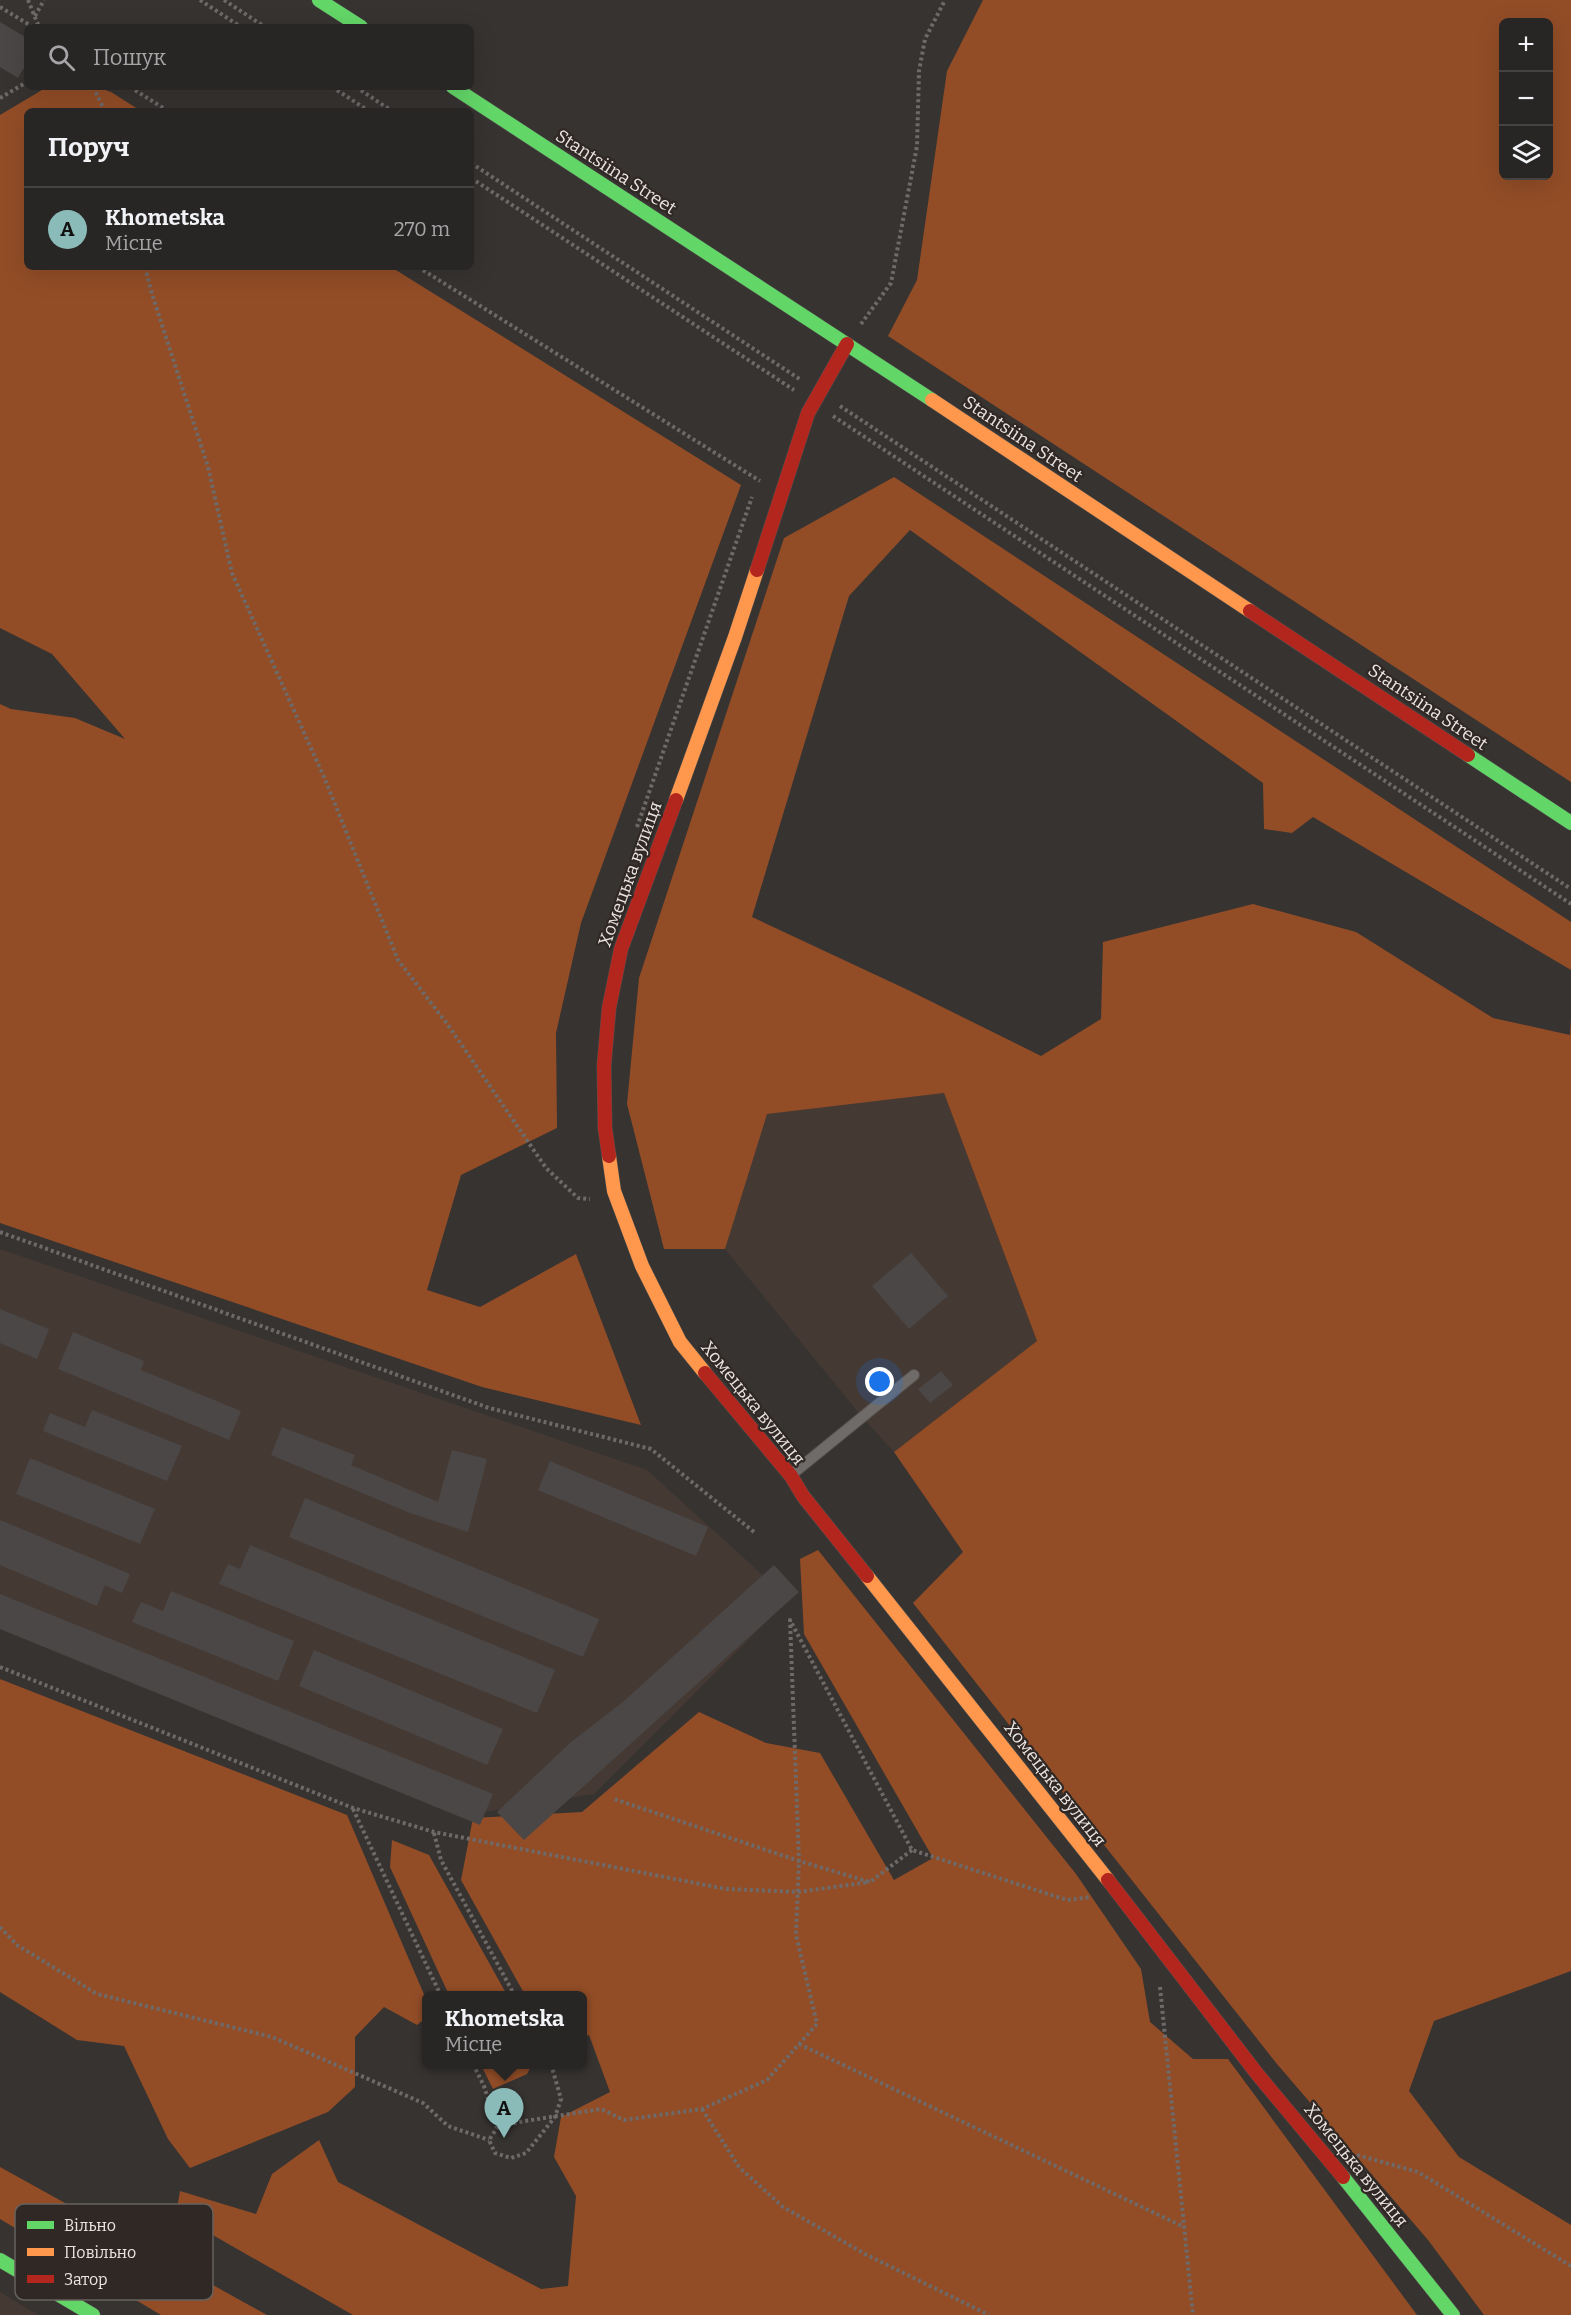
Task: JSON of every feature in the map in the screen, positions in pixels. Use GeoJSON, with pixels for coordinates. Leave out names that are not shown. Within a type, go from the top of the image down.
{"type":"FeatureCollection","features":[{"type":"Feature","properties":{"kind":"street"},"geometry":{"type":"LineString","coordinates":[[319,0],[356,24]]}},
{"type":"Feature","properties":{"kind":"street","name":"Stantsiina Street"},"geometry":{"type":"LineString","coordinates":[[458,90],[847,344],[1571,823]]}},
{"type":"Feature","properties":{"kind":"street","name":"Хомецька вулиця"},"geometry":{"type":"LineString","coordinates":[[847,344],[816,397],[782,491],[735,638],[621,949],[609,1008],[604,1066],[605,1128],[614,1191],[642,1266],[680,1342],[791,1476],[803,1496],[1119,1894],[1258,2075],[1453,2315]]}},
{"type":"Feature","properties":{"kind":"street"},"geometry":{"type":"LineString","coordinates":[[0,2260],[15,2269]]}},
{"type":"Feature","properties":{"kind":"street"},"geometry":{"type":"LineString","coordinates":[[68,2300],[93,2315]]}},
{"type":"Feature","properties":{"kind":"lane"},"geometry":{"type":"LineString","coordinates":[[791,1476],[914,1376]]}},
{"type":"Feature","properties":{"kind":"path"},"geometry":{"type":"LineString","coordinates":[[28,0],[38,24]]}},
{"type":"Feature","properties":{"kind":"path"},"geometry":{"type":"LineString","coordinates":[[35,16],[44,0]]}},
{"type":"Feature","properties":{"kind":"path"},"geometry":{"type":"LineString","coordinates":[[200,0],[236,24]]}},
{"type":"Feature","properties":{"kind":"path"},"geometry":{"type":"LineString","coordinates":[[224,0],[260,24]]}},
{"type":"Feature","properties":{"kind":"path"},"geometry":{"type":"LineString","coordinates":[[847,344],[891,283],[917,146],[919,71],[925,39],[945,0]]}},
{"type":"Feature","properties":{"kind":"path"},"geometry":{"type":"LineString","coordinates":[[0,8],[28,24]]}},
{"type":"Feature","properties":{"kind":"path"},"geometry":{"type":"LineString","coordinates":[[0,98],[24,84]]}},
{"type":"Feature","properties":{"kind":"path"},"geometry":{"type":"LineString","coordinates":[[94,90],[104,108]]}},
{"type":"Feature","properties":{"kind":"path"},"geometry":{"type":"LineString","coordinates":[[135,90],[163,108]]}},
{"type":"Feature","properties":{"kind":"path"},"geometry":{"type":"LineString","coordinates":[[337,90],[364,108]]}},
{"type":"Feature","properties":{"kind":"path"},"geometry":{"type":"LineString","coordinates":[[360,90],[388,108]]}},
{"type":"Feature","properties":{"kind":"path"},"geometry":{"type":"LineString","coordinates":[[474,165],[797,378],[816,397],[1571,904]]}},
{"type":"Feature","properties":{"kind":"path"},"geometry":{"type":"LineString","coordinates":[[474,180],[790,388],[816,397],[1571,889]]}},
{"type":"Feature","properties":{"kind":"path"},"geometry":{"type":"LineString","coordinates":[[146,270],[208,467],[232,573],[324,777],[398,960],[448,1024],[546,1168],[578,1198],[591,1199],[588,1189]]}},
{"type":"Feature","properties":{"kind":"path"},"geometry":{"type":"LineString","coordinates":[[423,270],[758,480],[782,491]]}},
{"type":"Feature","properties":{"kind":"path"},"geometry":{"type":"LineString","coordinates":[[787,398],[797,378]]}},
{"type":"Feature","properties":{"kind":"path"},"geometry":{"type":"LineString","coordinates":[[634,835],[762,470]]}},
{"type":"Feature","properties":{"kind":"path"},"geometry":{"type":"LineString","coordinates":[[0,1232],[489,1408],[651,1449],[754,1532]]}},
{"type":"Feature","properties":{"kind":"path"},"geometry":{"type":"LineString","coordinates":[[489,2140],[497,2128],[601,2109],[624,2120],[702,2109],[767,2080],[817,2024],[796,1935],[799,1861],[790,1620],[912,1850],[1067,1900],[1119,1894]]}},
{"type":"Feature","properties":{"kind":"path"},"geometry":{"type":"LineString","coordinates":[[0,1667],[353,1808],[434,1832],[726,1889],[798,1892],[870,1881],[912,1850]]}},
{"type":"Feature","properties":{"kind":"path"},"geometry":{"type":"LineString","coordinates":[[614,1799],[799,1861],[870,1881]]}},
{"type":"Feature","properties":{"kind":"path"},"geometry":{"type":"LineString","coordinates":[[353,1808],[439,1991]]}},
{"type":"Feature","properties":{"kind":"path"},"geometry":{"type":"LineString","coordinates":[[434,1832],[441,1860],[513,1991]]}},
{"type":"Feature","properties":{"kind":"path"},"geometry":{"type":"LineString","coordinates":[[0,1927],[17,1945],[97,1994],[272,2037],[423,2103],[448,2126],[489,2140],[495,2154],[511,2158],[526,2153],[555,2117],[561,2099],[552,2069]]}},
{"type":"Feature","properties":{"kind":"path"},"geometry":{"type":"LineString","coordinates":[[1160,1985],[1193,2315]]}},
{"type":"Feature","properties":{"kind":"path"},"geometry":{"type":"LineString","coordinates":[[799,2044],[1184,2227]]}},
{"type":"Feature","properties":{"kind":"path"},"geometry":{"type":"LineString","coordinates":[[476,2069],[484,2086],[497,2128]]}},
{"type":"Feature","properties":{"kind":"path"},"geometry":{"type":"LineString","coordinates":[[702,2109],[739,2167],[783,2207],[865,2254],[989,2315]]}},
{"type":"Feature","properties":{"kind":"path"},"geometry":{"type":"LineString","coordinates":[[1354,2154],[1418,2172],[1571,2266]]}},
{"type":"Feature","properties":{"kind":"shaded area"},"geometry":{"type":"Polygon","coordinates":[[[983,0],[1571,0],[1571,782],[888,336],[917,280],[947,71],[983,0]]]}},
{"type":"Feature","properties":{"kind":"shaded area"},"geometry":{"type":"Polygon","coordinates":[[[42,90],[105,90],[136,108],[24,108],[24,270],[396,270],[741,485],[581,923],[556,1033],[557,1128],[461,1175],[427,1290],[480,1307],[576,1254],[641,1425],[482,1387],[0,1223],[0,704],[11,709],[75,718],[125,739],[52,654],[0,628],[0,115],[42,90]]]}},
{"type":"Feature","properties":{"kind":"shaded area"},"geometry":{"type":"Polygon","coordinates":[[[894,477],[1571,922],[1571,970],[1313,817],[1292,833],[1264,829],[1263,783],[910,530],[849,596],[752,917],[908,990],[1041,1056],[1101,1019],[1103,942],[1253,904],[1356,932],[1493,1018],[1570,1035],[1571,1018],[1571,1971],[1434,2021],[1409,2091],[1459,2157],[1571,2225],[1571,2315],[1484,2315],[1428,2240],[1277,2064],[913,1603],[963,1552],[894,1452],[1037,1341],[944,1093],[767,1114],[725,1249],[664,1249],[627,1104],[639,978],[784,538],[894,477]]]}},
{"type":"Feature","properties":{"kind":"shaded area"},"geometry":{"type":"Polygon","coordinates":[[[944,1093],[1037,1341],[894,1452],[862,1417],[725,1249],[766,1114],[944,1093]]]}},
{"type":"Feature","properties":{"kind":"shaded area"},"geometry":{"type":"Polygon","coordinates":[[[0,1249],[647,1470],[789,1599],[594,1794],[460,1816],[0,1629],[0,1249]]]}},
{"type":"Feature","properties":{"kind":"shaded area"},"geometry":{"type":"Polygon","coordinates":[[[818,1550],[1076,1874],[1141,1969],[1150,2022],[1193,2059],[1228,2059],[1417,2315],[353,2315],[213,2235],[213,2204],[178,2204],[180,2191],[256,2214],[272,2174],[319,2140],[338,2182],[541,2289],[568,2286],[576,2196],[554,2157],[561,2117],[610,2092],[589,2035],[587,2036],[587,1991],[523,1991],[461,1880],[473,1818],[582,1812],[699,1712],[766,1743],[820,1753],[894,1880],[933,1858],[804,1634],[800,1559],[818,1550]]]}},
{"type":"Feature","properties":{"kind":"shaded area"},"geometry":{"type":"Polygon","coordinates":[[[0,1679],[347,1815],[423,1991],[422,2021],[417,2025],[384,2007],[355,2037],[355,2087],[328,2112],[190,2168],[168,2139],[124,2046],[77,2040],[0,1992],[0,1679]]]}},
{"type":"Feature","properties":{"kind":"shaded area"},"geometry":{"type":"Polygon","coordinates":[[[392,1840],[429,1855],[505,1991],[447,1991],[390,1867],[392,1840]]]}},
{"type":"Feature","properties":{"kind":"shaded area"},"geometry":{"type":"Polygon","coordinates":[[[483,2069],[530,2069],[527,2074],[493,2089],[483,2069]]]}},
{"type":"Feature","properties":{"kind":"shaded area"},"geometry":{"type":"Polygon","coordinates":[[[0,2167],[67,2204],[15,2204],[15,2228],[0,2219],[0,2167]]]}},
{"type":"Feature","properties":{"kind":"shaded area"},"geometry":{"type":"Polygon","coordinates":[[[213,2285],[267,2315],[161,2315],[136,2300],[213,2300],[213,2285]]]}},
{"type":"Feature","properties":{"kind":"shaded area"},"geometry":{"type":"Polygon","coordinates":[[[0,2292],[38,2315],[0,2315],[0,2292]]]}},
{"type":"Feature","properties":{"kind":"building"},"geometry":{"type":"Polygon","coordinates":[[[0,22],[24,36],[24,68],[18,78],[0,67],[0,22]]]}},
{"type":"Feature","properties":{"kind":"building"},"geometry":{"type":"Polygon","coordinates":[[[911,1253],[948,1296],[909,1329],[872,1286],[911,1253]]]}},
{"type":"Feature","properties":{"kind":"building"},"geometry":{"type":"Polygon","coordinates":[[[0,1309],[49,1329],[37,1359],[0,1343],[0,1309]]]}},
{"type":"Feature","properties":{"kind":"building"},"geometry":{"type":"Polygon","coordinates":[[[73,1332],[144,1361],[141,1370],[241,1411],[229,1440],[58,1369],[73,1332]]]}},
{"type":"Feature","properties":{"kind":"building"},"geometry":{"type":"Polygon","coordinates":[[[941,1371],[953,1385],[930,1403],[918,1389],[941,1371]]]}},
{"type":"Feature","properties":{"kind":"building"},"geometry":{"type":"Polygon","coordinates":[[[92,1410],[182,1446],[167,1481],[43,1431],[50,1413],[85,1427],[92,1410]]]}},
{"type":"Feature","properties":{"kind":"building"},"geometry":{"type":"Polygon","coordinates":[[[282,1427],[355,1455],[351,1465],[438,1502],[452,1450],[487,1459],[468,1532],[410,1513],[271,1455],[282,1427]]]}},
{"type":"Feature","properties":{"kind":"building"},"geometry":{"type":"Polygon","coordinates":[[[30,1458],[155,1509],[140,1544],[16,1494],[30,1458]]]}},
{"type":"Feature","properties":{"kind":"building"},"geometry":{"type":"Polygon","coordinates":[[[550,1461],[708,1527],[696,1556],[538,1490],[550,1461]]]}},
{"type":"Feature","properties":{"kind":"building"},"geometry":{"type":"Polygon","coordinates":[[[305,1498],[599,1619],[583,1657],[289,1537],[305,1498]]]}},
{"type":"Feature","properties":{"kind":"building"},"geometry":{"type":"Polygon","coordinates":[[[0,1520],[130,1574],[122,1593],[105,1585],[97,1606],[0,1565],[0,1520]]]}},
{"type":"Feature","properties":{"kind":"building"},"geometry":{"type":"Polygon","coordinates":[[[250,1545],[555,1670],[537,1713],[219,1584],[228,1564],[240,1569],[250,1545]]]}},
{"type":"Feature","properties":{"kind":"building"},"geometry":{"type":"Polygon","coordinates":[[[774,1565],[799,1592],[524,1840],[497,1812],[571,1742],[624,1701],[774,1565]]]}},
{"type":"Feature","properties":{"kind":"building"},"geometry":{"type":"Polygon","coordinates":[[[171,1591],[294,1641],[278,1681],[132,1622],[141,1602],[163,1611],[171,1591]]]}},
{"type":"Feature","properties":{"kind":"building"},"geometry":{"type":"Polygon","coordinates":[[[0,1594],[493,1794],[480,1825],[0,1629],[0,1594]]]}},
{"type":"Feature","properties":{"kind":"building"},"geometry":{"type":"Polygon","coordinates":[[[314,1650],[503,1729],[487,1765],[299,1686],[314,1650]]]}},
{"type":"Feature","properties":{"kind":"traffic: fast"},"geometry":{"type":"LineString","coordinates":[[319,0],[356,24]]}},
{"type":"Feature","properties":{"kind":"traffic: fast"},"geometry":{"type":"LineString","coordinates":[[458,90],[932,400]]}},
{"type":"Feature","properties":{"kind":"traffic: fast"},"geometry":{"type":"LineString","coordinates":[[1468,755],[1571,823]]}},
{"type":"Feature","properties":{"kind":"traffic: fast"},"geometry":{"type":"LineString","coordinates":[[1343,2177],[1453,2315]]}},
{"type":"Feature","properties":{"kind":"traffic: fast"},"geometry":{"type":"LineString","coordinates":[[0,2260],[15,2269]]}},
{"type":"Feature","properties":{"kind":"traffic: fast"},"geometry":{"type":"LineString","coordinates":[[68,2300],[93,2315]]}},
{"type":"Feature","properties":{"kind":"traffic: slow"},"geometry":{"type":"LineString","coordinates":[[932,400],[1250,611]]}},
{"type":"Feature","properties":{"kind":"traffic: slow"},"geometry":{"type":"LineString","coordinates":[[676,800],[757,570]]}},
{"type":"Feature","properties":{"kind":"traffic: slow"},"geometry":{"type":"LineString","coordinates":[[609,1156],[614,1191],[642,1266],[680,1342],[705,1373]]}},
{"type":"Feature","properties":{"kind":"traffic: slow"},"geometry":{"type":"LineString","coordinates":[[867,1576],[1108,1880]]}},
{"type":"Feature","properties":{"kind":"traffic: jam"},"geometry":{"type":"LineString","coordinates":[[757,570],[808,413],[847,344]]}},
{"type":"Feature","properties":{"kind":"traffic: jam"},"geometry":{"type":"LineString","coordinates":[[1250,611],[1468,755]]}},
{"type":"Feature","properties":{"kind":"traffic: jam"},"geometry":{"type":"LineString","coordinates":[[609,1156],[605,1128],[604,1066],[609,1008],[621,949],[676,800]]}},
{"type":"Feature","properties":{"kind":"traffic: jam"},"geometry":{"type":"LineString","coordinates":[[705,1373],[791,1476],[803,1496],[867,1576]]}},
{"type":"Feature","properties":{"kind":"traffic: jam"},"geometry":{"type":"LineString","coordinates":[[1108,1880],[1258,2075],[1343,2177]]}},
{"type":"Feature","properties":{"kind":"place","name":"Khometska"},"geometry":{"type":"Point","coordinates":[504,2138]}}]}
